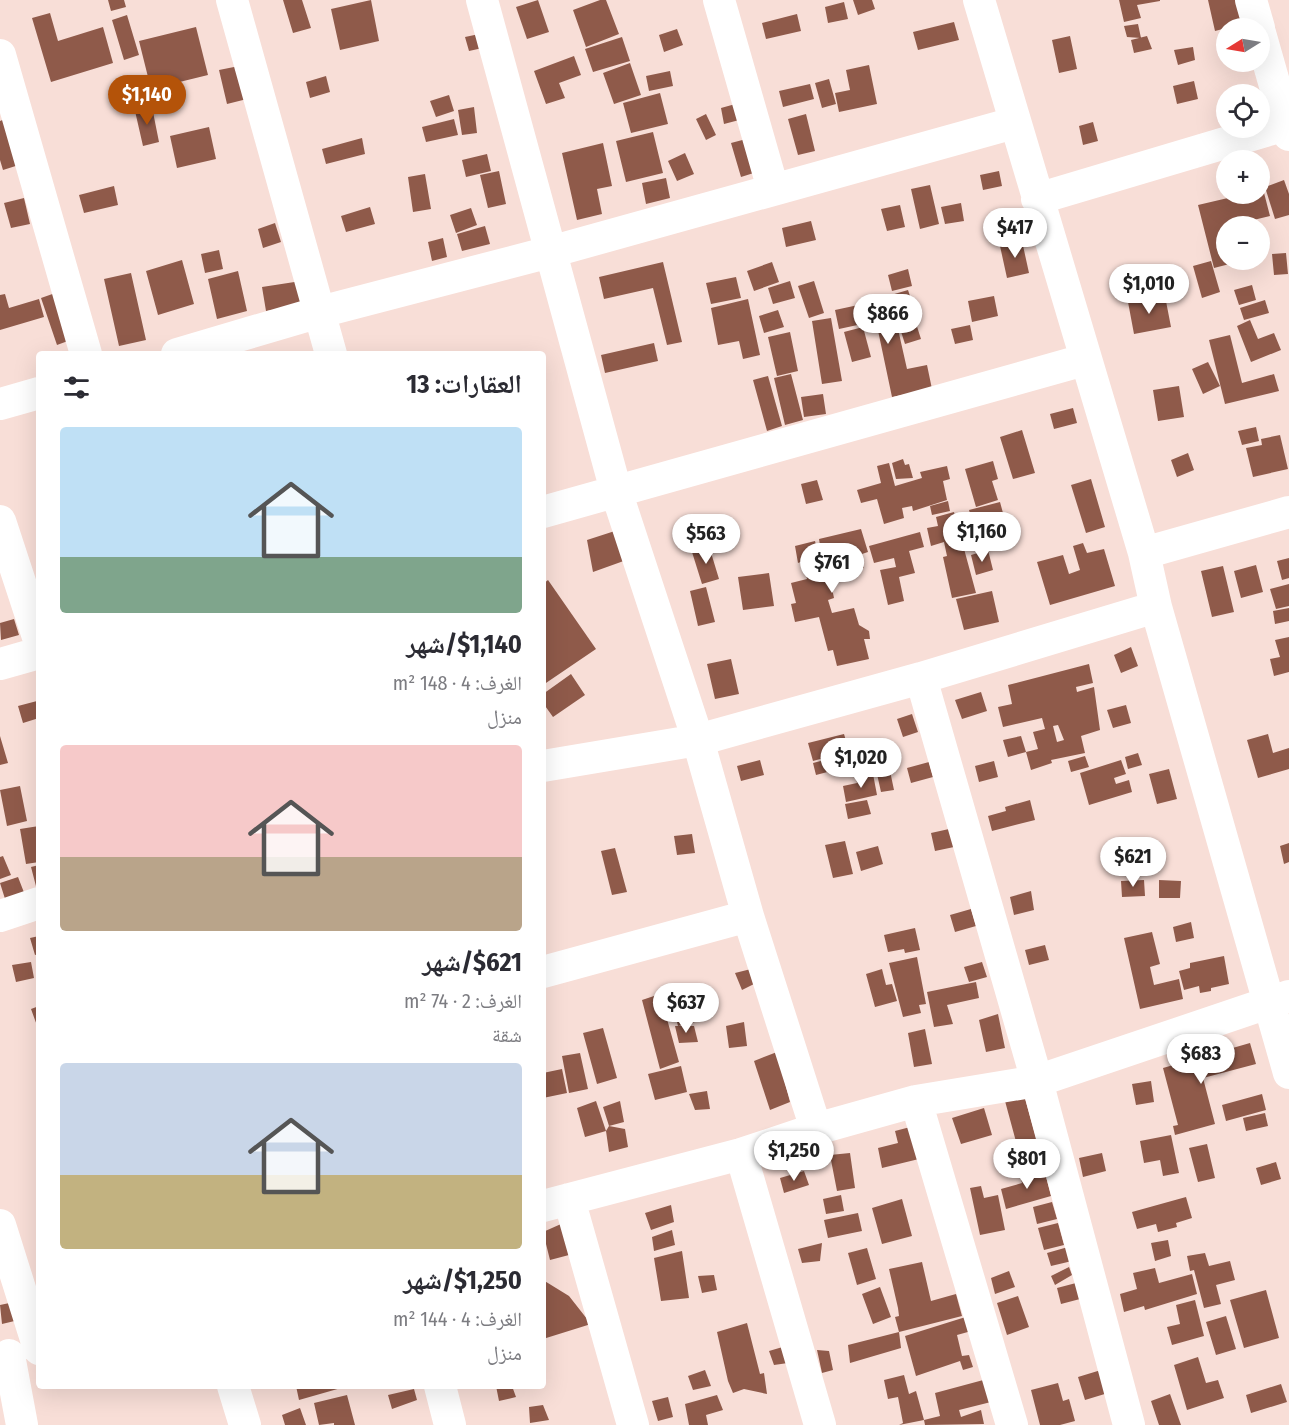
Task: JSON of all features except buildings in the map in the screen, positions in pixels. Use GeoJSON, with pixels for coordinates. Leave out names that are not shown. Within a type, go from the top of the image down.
{"type":"FeatureCollection","features":[{"type":"Feature","properties":{"kind":"street"},"geometry":{"type":"LineString","coordinates":[[232,0],[330,351]]}},
{"type":"Feature","properties":{"kind":"street"},"geometry":{"type":"LineString","coordinates":[[482,0],[616,491],[698,740],[748,916],[816,1129]]}},
{"type":"Feature","properties":{"kind":"street"},"geometry":{"type":"LineString","coordinates":[[719,0],[773,189]]}},
{"type":"Feature","properties":{"kind":"street"},"geometry":{"type":"LineString","coordinates":[[979,0],[1084,360],[1144,553],[1156,607],[1280,999],[1289,1073]]}},
{"type":"Feature","properties":{"kind":"street"},"geometry":{"type":"LineString","coordinates":[[1251,0],[1256,18]]}},
{"type":"Feature","properties":{"kind":"street"},"geometry":{"type":"LineString","coordinates":[[0,55],[86,351]]}},
{"type":"Feature","properties":{"kind":"street"},"geometry":{"type":"LineString","coordinates":[[1037,199],[1288,128],[1270,68]]}},
{"type":"Feature","properties":{"kind":"street"},"geometry":{"type":"LineString","coordinates":[[187,351],[320,312],[550,252],[1014,123]]}},
{"type":"Feature","properties":{"kind":"street"},"geometry":{"type":"LineString","coordinates":[[546,511],[1084,360]]}},
{"type":"Feature","properties":{"kind":"street"},"geometry":{"type":"LineString","coordinates":[[0,404],[36,394]]}},
{"type":"Feature","properties":{"kind":"street"},"geometry":{"type":"LineString","coordinates":[[1144,553],[1289,512]]}},
{"type":"Feature","properties":{"kind":"street"},"geometry":{"type":"LineString","coordinates":[[0,521],[36,631]]}},
{"type":"Feature","properties":{"kind":"street"},"geometry":{"type":"LineString","coordinates":[[546,765],[698,740],[921,678],[1156,607]]}},
{"type":"Feature","properties":{"kind":"street"},"geometry":{"type":"LineString","coordinates":[[0,664],[36,654]]}},
{"type":"Feature","properties":{"kind":"street"},"geometry":{"type":"LineString","coordinates":[[921,678],[1037,1081],[1129,1425]]}},
{"type":"Feature","properties":{"kind":"street"},"geometry":{"type":"LineString","coordinates":[[0,916],[36,904]]}},
{"type":"Feature","properties":{"kind":"street"},"geometry":{"type":"LineString","coordinates":[[546,971],[748,916]]}},
{"type":"Feature","properties":{"kind":"street"},"geometry":{"type":"LineString","coordinates":[[633,1425],[556,1203],[741,1154],[816,1129],[916,1101],[1037,1081],[1280,999]]}},
{"type":"Feature","properties":{"kind":"street"},"geometry":{"type":"LineString","coordinates":[[916,1101],[1012,1425]]}},
{"type":"Feature","properties":{"kind":"street"},"geometry":{"type":"LineString","coordinates":[[741,1154],[820,1425]]}},
{"type":"Feature","properties":{"kind":"street"},"geometry":{"type":"LineString","coordinates":[[0,1225],[22,1352],[22,1425]]}},
{"type":"Feature","properties":{"kind":"street"},"geometry":{"type":"LineString","coordinates":[[234,1389],[245,1425]]}},
{"type":"Feature","properties":{"kind":"street"},"geometry":{"type":"LineString","coordinates":[[441,1389],[450,1425]]}}]}
